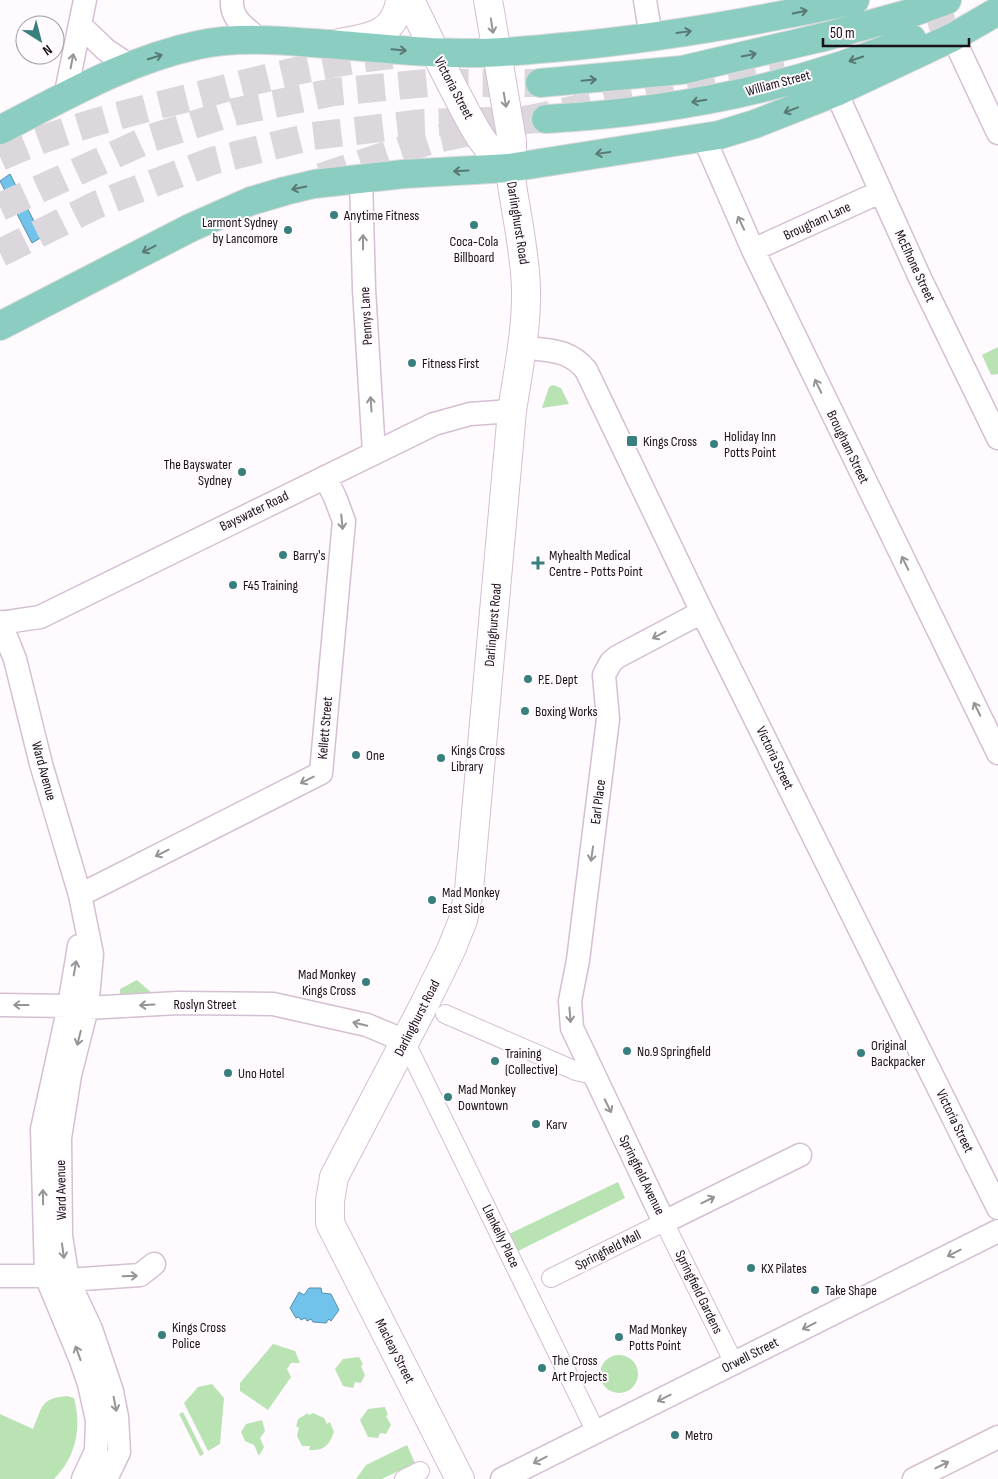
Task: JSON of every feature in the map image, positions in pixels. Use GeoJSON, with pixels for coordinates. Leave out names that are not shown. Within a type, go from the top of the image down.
{"type":"FeatureCollection","features":[{"type":"Feature","properties":{"kind":"main road"},"geometry":{"type":"LineString","coordinates":[[0,130],[65,96],[130,66],[198,45],[225,41],[260,40],[434,52],[484,53],[651,37],[788,15],[855,0]]}},
{"type":"Feature","properties":{"kind":"main road"},"geometry":{"type":"LineString","coordinates":[[540,83],[682,70],[824,38],[914,12],[947,0]]}},
{"type":"Feature","properties":{"kind":"main road","name":"William Street"},"geometry":{"type":"LineString","coordinates":[[546,119],[601,116],[644,110],[762,88],[894,46],[998,2]]}},
{"type":"Feature","properties":{"kind":"main road"},"geometry":{"type":"LineString","coordinates":[[0,326],[190,228],[236,207],[285,191],[314,184],[361,178],[704,138],[747,127],[836,92],[953,37],[998,11]]}},
{"type":"Feature","properties":{"kind":"street"},"geometry":{"type":"LineString","coordinates":[[65,96],[85,0]]}},
{"type":"Feature","properties":{"kind":"street"},"geometry":{"type":"LineString","coordinates":[[232,0],[232,8],[236,17],[260,40]]}},
{"type":"Feature","properties":{"kind":"street"},"geometry":{"type":"LineString","coordinates":[[332,44],[363,39],[382,32],[393,21],[400,0]]}},
{"type":"Feature","properties":{"kind":"street","name":"Victoria Street"},"geometry":{"type":"LineString","coordinates":[[410,0],[434,52],[481,139],[502,162]]}},
{"type":"Feature","properties":{"kind":"street","name":"Darlinghurst Road"},"geometry":{"type":"LineString","coordinates":[[330,1223],[330,1201],[334,1177],[451,950],[463,920],[469,890],[512,411],[522,348],[526,290],[521,238],[502,162],[513,151],[512,141],[484,53],[488,0]]}},
{"type":"Feature","properties":{"kind":"street"},"geometry":{"type":"LineString","coordinates":[[645,0],[651,37]]}},
{"type":"Feature","properties":{"kind":"street"},"geometry":{"type":"LineString","coordinates":[[80,25],[106,50],[130,66]]}},
{"type":"Feature","properties":{"kind":"street"},"geometry":{"type":"LineString","coordinates":[[953,37],[998,132]]}},
{"type":"Feature","properties":{"kind":"street"},"geometry":{"type":"LineString","coordinates":[[484,53],[467,68],[465,86],[474,110],[502,162]]}},
{"type":"Feature","properties":{"kind":"street","name":"McElhone Street"},"geometry":{"type":"LineString","coordinates":[[836,92],[880,192],[998,438]]}},
{"type":"Feature","properties":{"kind":"street","name":"Brougham Street"},"geometry":{"type":"LineString","coordinates":[[704,138],[753,250],[998,753]]}},
{"type":"Feature","properties":{"kind":"street","name":"Pennys Lane"},"geometry":{"type":"LineString","coordinates":[[361,178],[364,288],[374,453]]}},
{"type":"Feature","properties":{"kind":"street","name":"Brougham Lane"},"geometry":{"type":"LineString","coordinates":[[753,250],[880,192]]}},
{"type":"Feature","properties":{"kind":"street","name":"Victoria Street"},"geometry":{"type":"LineString","coordinates":[[522,348],[566,354],[586,370],[702,612],[998,1208]]}},
{"type":"Feature","properties":{"kind":"street","name":"Bayswater Road"},"geometry":{"type":"LineString","coordinates":[[0,623],[40,616],[422,429],[458,416],[512,411]]}},
{"type":"Feature","properties":{"kind":"street","name":"Kellett Street"},"geometry":{"type":"LineString","coordinates":[[80,895],[321,773],[344,521],[325,477]]}},
{"type":"Feature","properties":{"kind":"street","name":"Earl Place"},"geometry":{"type":"LineString","coordinates":[[579,1047],[569,1013],[578,960],[608,719],[604,675],[606,668],[617,658],[702,612]]}},
{"type":"Feature","properties":{"kind":"street","name":"Ward Avenue"},"geometry":{"type":"LineString","coordinates":[[0,623],[15,659],[41,764],[80,895],[92,954],[78,1007],[60,1138],[61,1236],[57,1278],[72,1337],[89,1384],[97,1420],[96,1451],[83,1479]]}},
{"type":"Feature","properties":{"kind":"street","name":"Roslyn Street"},"geometry":{"type":"LineString","coordinates":[[0,1005],[78,1007],[178,1003],[273,1004],[367,1026],[405,1041]]}},
{"type":"Feature","properties":{"kind":"street"},"geometry":{"type":"LineString","coordinates":[[445,1014],[576,1071],[593,1075]]}},
{"type":"Feature","properties":{"kind":"street","name":"Llankelly Place"},"geometry":{"type":"LineString","coordinates":[[405,1041],[596,1432]]}},
{"type":"Feature","properties":{"kind":"street","name":"Springfield Avenue"},"geometry":{"type":"LineString","coordinates":[[579,1047],[664,1222],[800,1155]]}},
{"type":"Feature","properties":{"kind":"street","name":"Springfield Mall"},"geometry":{"type":"LineString","coordinates":[[552,1278],[664,1222]]}},
{"type":"Feature","properties":{"kind":"street","name":"Springfield Gardens"},"geometry":{"type":"LineString","coordinates":[[664,1222],[734,1363]]}},
{"type":"Feature","properties":{"kind":"street","name":"Macleay Street"},"geometry":{"type":"LineString","coordinates":[[330,1223],[460,1479]]}},
{"type":"Feature","properties":{"kind":"street","name":"Orwell Street"},"geometry":{"type":"LineString","coordinates":[[502,1479],[998,1231]]}},
{"type":"Feature","properties":{"kind":"street"},"geometry":{"type":"LineString","coordinates":[[0,1276],[57,1278],[140,1276],[154,1264]]}},
{"type":"Feature","properties":{"kind":"street","name":"Ward Avenue"},"geometry":{"type":"LineString","coordinates":[[57,1278],[91,1328],[112,1391],[118,1426],[119,1452],[106,1479]]}},
{"type":"Feature","properties":{"kind":"street"},"geometry":{"type":"LineString","coordinates":[[914,1479],[998,1437]]}},
{"type":"Feature","properties":{"kind":"street"},"geometry":{"type":"LineString","coordinates":[[404,1479],[420,1471]]}},
{"type":"Feature","properties":{"kind":"green space"},"geometry":{"type":"Polygon","coordinates":[[[998,347],[998,374],[991,375],[982,355],[998,347]]]}},
{"type":"Feature","properties":{"kind":"green space"},"geometry":{"type":"Polygon","coordinates":[[[553,385],[561,388],[569,404],[542,408],[549,387],[553,385]]]}},
{"type":"Feature","properties":{"kind":"green space"},"geometry":{"type":"Polygon","coordinates":[[[137,980],[153,994],[120,994],[120,989],[137,980]]]}},
{"type":"Feature","properties":{"kind":"green space"},"geometry":{"type":"Polygon","coordinates":[[[618,1182],[625,1198],[514,1253],[505,1236],[618,1182]]]}},
{"type":"Feature","properties":{"kind":"green space"},"geometry":{"type":"Polygon","coordinates":[[[273,1344],[295,1351],[300,1363],[291,1363],[287,1369],[291,1377],[268,1410],[240,1391],[240,1383],[273,1344]]]}},
{"type":"Feature","properties":{"kind":"green space"},"geometry":{"type":"Polygon","coordinates":[[[619,1355],[626,1356],[632,1361],[637,1367],[637,1381],[632,1387],[626,1392],[619,1393],[612,1392],[606,1387],[601,1381],[600,1374],[601,1367],[606,1361],[612,1356],[619,1355]]]}},
{"type":"Feature","properties":{"kind":"green space"},"geometry":{"type":"Polygon","coordinates":[[[359,1357],[363,1364],[361,1366],[365,1375],[361,1383],[355,1382],[353,1388],[343,1386],[335,1369],[343,1359],[359,1357]]]}},
{"type":"Feature","properties":{"kind":"green space"},"geometry":{"type":"Polygon","coordinates":[[[212,1384],[224,1398],[220,1444],[208,1451],[184,1403],[198,1387],[212,1384]]]}},
{"type":"Feature","properties":{"kind":"green space"},"geometry":{"type":"Polygon","coordinates":[[[68,1396],[74,1398],[77,1431],[72,1452],[62,1470],[54,1479],[0,1479],[0,1414],[33,1429],[41,1409],[47,1401],[68,1396]]]}},
{"type":"Feature","properties":{"kind":"green space"},"geometry":{"type":"Polygon","coordinates":[[[385,1407],[388,1415],[386,1416],[391,1425],[386,1434],[380,1433],[378,1438],[368,1437],[360,1420],[368,1409],[385,1407]]]}},
{"type":"Feature","properties":{"kind":"green space"},"geometry":{"type":"Polygon","coordinates":[[[183,1412],[204,1454],[200,1456],[179,1414],[183,1412]]]}},
{"type":"Feature","properties":{"kind":"green space"},"geometry":{"type":"Polygon","coordinates":[[[308,1413],[309,1415],[313,1413],[324,1418],[327,1424],[330,1422],[334,1432],[328,1444],[323,1448],[309,1450],[310,1446],[302,1446],[297,1436],[299,1427],[296,1427],[298,1419],[308,1413]]]}},
{"type":"Feature","properties":{"kind":"green space"},"geometry":{"type":"Polygon","coordinates":[[[262,1420],[265,1431],[260,1438],[264,1447],[259,1456],[254,1445],[245,1441],[241,1432],[246,1424],[262,1420]]]}},
{"type":"Feature","properties":{"kind":"green space"},"geometry":{"type":"Polygon","coordinates":[[[407,1445],[415,1463],[382,1479],[356,1479],[366,1465],[407,1445]]]}},
{"type":"Feature","properties":{"kind":"water"},"geometry":{"type":"Polygon","coordinates":[[[10,174],[42,237],[32,243],[0,181],[10,174]]]}},
{"type":"Feature","properties":{"kind":"water"},"geometry":{"type":"Polygon","coordinates":[[[309,1288],[321,1288],[322,1293],[331,1294],[339,1310],[331,1321],[329,1319],[326,1323],[313,1322],[311,1319],[307,1321],[305,1318],[301,1320],[299,1317],[296,1318],[290,1308],[299,1292],[304,1295],[309,1288]]]}},
{"type":"Feature","properties":{"kind":"tunnel"},"geometry":{"type":"LineString","coordinates":[[889,42],[968,21]]}},
{"type":"Feature","properties":{"kind":"tunnel"},"geometry":{"type":"LineString","coordinates":[[0,157],[70,130],[143,109],[291,72],[341,62],[392,55]]}},
{"type":"Feature","properties":{"kind":"tunnel"},"geometry":{"type":"LineString","coordinates":[[321,177],[432,140],[628,98],[785,69]]}},
{"type":"Feature","properties":{"kind":"tunnel"},"geometry":{"type":"LineString","coordinates":[[0,207],[151,138],[234,112],[334,92],[427,83],[540,83]]}},
{"type":"Feature","properties":{"kind":"tunnel"},"geometry":{"type":"LineString","coordinates":[[0,253],[96,205],[212,161],[313,136],[423,123],[546,119]]}},
{"type":"Feature","properties":{"kind":"place","name":"Anytime Fitness"},"geometry":{"type":"Point","coordinates":[334,215]}},
{"type":"Feature","properties":{"kind":"place","name":"Coca-Cola Billboard"},"geometry":{"type":"Point","coordinates":[474,225]}},
{"type":"Feature","properties":{"kind":"place","name":"Larmont Sydney by Lancomore"},"geometry":{"type":"Point","coordinates":[288,230]}},
{"type":"Feature","properties":{"kind":"place","name":"Fitness First"},"geometry":{"type":"Point","coordinates":[412,363]}},
{"type":"Feature","properties":{"kind":"place","name":"Kings Cross"},"geometry":{"type":"Point","coordinates":[632,441]}},
{"type":"Feature","properties":{"kind":"place","name":"Holiday Inn Potts Point"},"geometry":{"type":"Point","coordinates":[714,444]}},
{"type":"Feature","properties":{"kind":"place","name":"The Bayswater Sydney"},"geometry":{"type":"Point","coordinates":[242,472]}},
{"type":"Feature","properties":{"kind":"place","name":"Barry's"},"geometry":{"type":"Point","coordinates":[283,555]}},
{"type":"Feature","properties":{"kind":"place","name":"Myhealth Medical Centre - Potts Point"},"geometry":{"type":"Point","coordinates":[538,563]}},
{"type":"Feature","properties":{"kind":"place","name":"F45 Training"},"geometry":{"type":"Point","coordinates":[233,585]}},
{"type":"Feature","properties":{"kind":"place","name":"P.E. Dept"},"geometry":{"type":"Point","coordinates":[528,679]}},
{"type":"Feature","properties":{"kind":"place","name":"Boxing Works"},"geometry":{"type":"Point","coordinates":[525,711]}},
{"type":"Feature","properties":{"kind":"place","name":"One"},"geometry":{"type":"Point","coordinates":[356,755]}},
{"type":"Feature","properties":{"kind":"place","name":"Kings Cross Library"},"geometry":{"type":"Point","coordinates":[441,758]}},
{"type":"Feature","properties":{"kind":"place","name":"Mad Monkey East Side"},"geometry":{"type":"Point","coordinates":[432,900]}},
{"type":"Feature","properties":{"kind":"place","name":"Mad Monkey Kings Cross"},"geometry":{"type":"Point","coordinates":[366,982]}},
{"type":"Feature","properties":{"kind":"place","name":"No.9 Springfield"},"geometry":{"type":"Point","coordinates":[627,1051]}},
{"type":"Feature","properties":{"kind":"place","name":"Original Backpacker"},"geometry":{"type":"Point","coordinates":[861,1053]}},
{"type":"Feature","properties":{"kind":"place","name":"Training (Collective)"},"geometry":{"type":"Point","coordinates":[495,1061]}},
{"type":"Feature","properties":{"kind":"place","name":"Uno Hotel"},"geometry":{"type":"Point","coordinates":[228,1073]}},
{"type":"Feature","properties":{"kind":"place","name":"Mad Monkey Downtown"},"geometry":{"type":"Point","coordinates":[448,1097]}},
{"type":"Feature","properties":{"kind":"place","name":"Karv"},"geometry":{"type":"Point","coordinates":[536,1124]}},
{"type":"Feature","properties":{"kind":"place","name":"KX Pilates"},"geometry":{"type":"Point","coordinates":[751,1268]}},
{"type":"Feature","properties":{"kind":"place","name":"Take Shape"},"geometry":{"type":"Point","coordinates":[815,1290]}},
{"type":"Feature","properties":{"kind":"place","name":"Kings Cross Police"},"geometry":{"type":"Point","coordinates":[162,1335]}},
{"type":"Feature","properties":{"kind":"place","name":"Mad Monkey Potts Point"},"geometry":{"type":"Point","coordinates":[619,1337]}},
{"type":"Feature","properties":{"kind":"place","name":"The Cross Art Projects"},"geometry":{"type":"Point","coordinates":[542,1368]}},
{"type":"Feature","properties":{"kind":"place","name":"Metro"},"geometry":{"type":"Point","coordinates":[675,1435]}}]}
